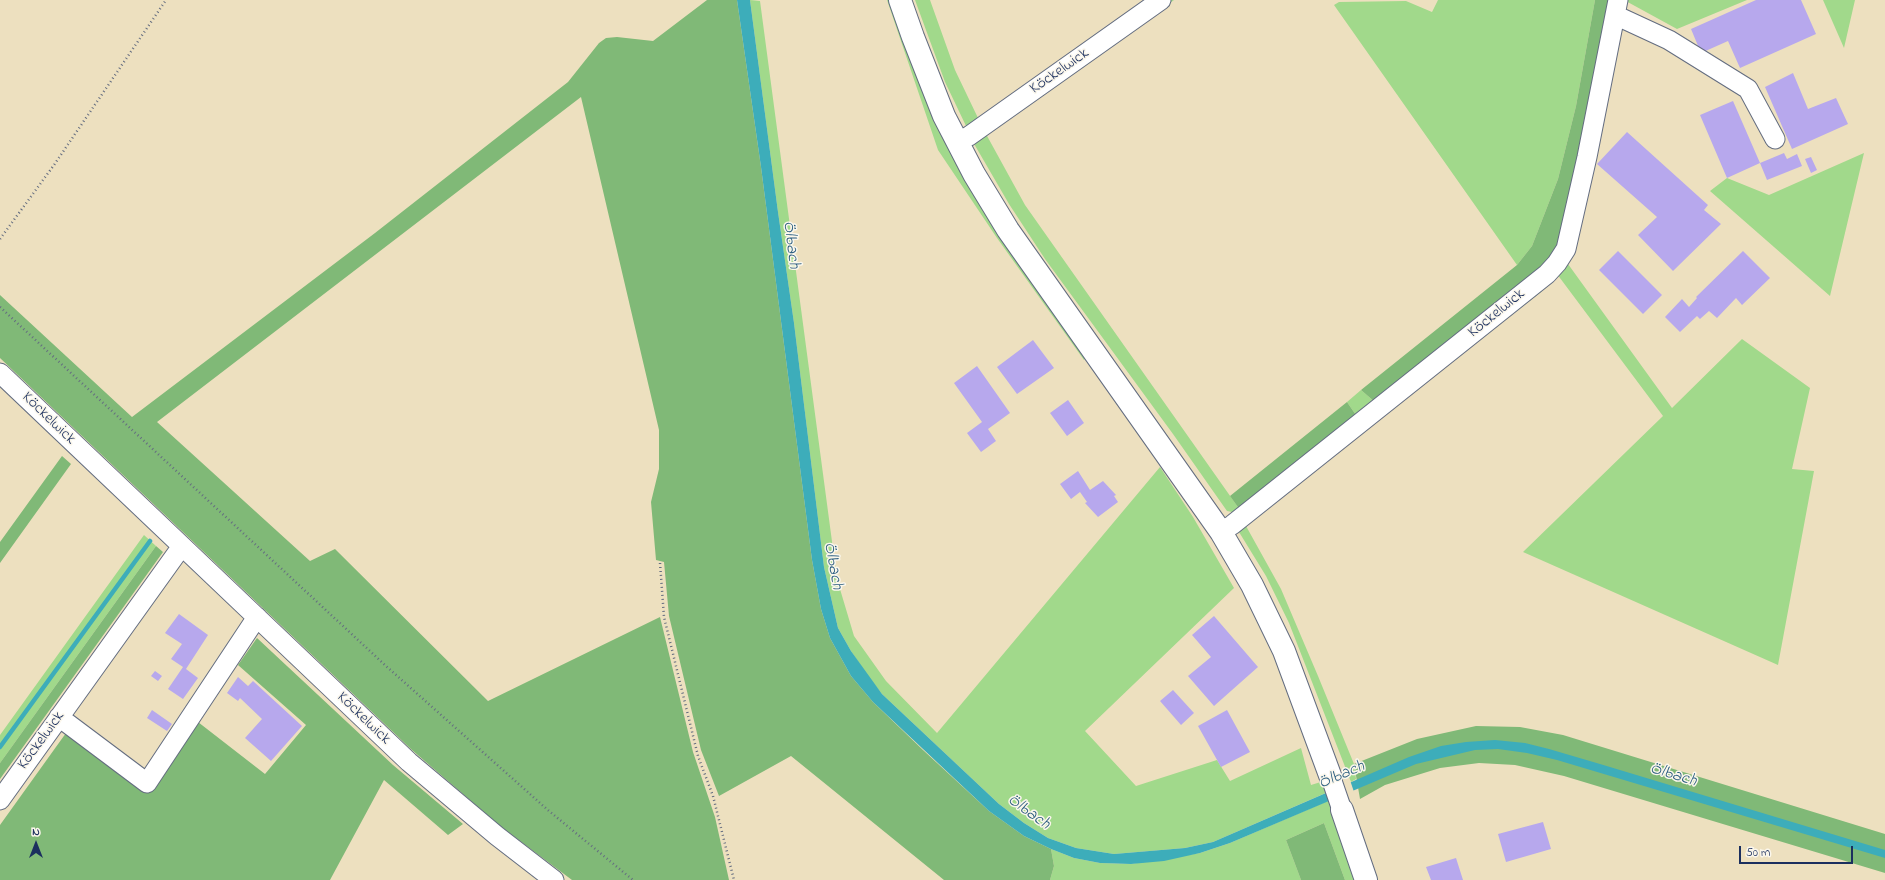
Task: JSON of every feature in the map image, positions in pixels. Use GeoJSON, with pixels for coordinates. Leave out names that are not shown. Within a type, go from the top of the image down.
{"type":"FeatureCollection","features":[{"type":"Feature","properties":{"kind":"main road"},"geometry":{"type":"LineString","coordinates":[[900,0],[944,116],[1008,230],[1221,532],[1252,585],[1284,652],[1331,778]]}},
{"type":"Feature","properties":{"kind":"main road"},"geometry":{"type":"LineString","coordinates":[[1342,810],[1366,880]]}},
{"type":"Feature","properties":{"kind":"street","name":"Köckelwick"},"geometry":{"type":"LineString","coordinates":[[958,142],[969,136],[1161,0]]}},
{"type":"Feature","properties":{"kind":"street","name":"Köckelwick"},"geometry":{"type":"LineString","coordinates":[[1221,532],[1232,525],[1541,279],[1557,263],[1566,249],[1587,157],[1617,8]]}},
{"type":"Feature","properties":{"kind":"street"},"geometry":{"type":"LineString","coordinates":[[1617,8],[1748,89],[1775,139]]}},
{"type":"Feature","properties":{"kind":"street","name":"Köckelwick"},"geometry":{"type":"LineString","coordinates":[[0,373],[409,762],[497,836],[554,880]]}},
{"type":"Feature","properties":{"kind":"street","name":"Köckelwick"},"geometry":{"type":"LineString","coordinates":[[0,800],[182,546]]}},
{"type":"Feature","properties":{"kind":"street"},"geometry":{"type":"LineString","coordinates":[[59,717],[147,783],[257,618]]}},
{"type":"Feature","properties":{"kind":"street"},"geometry":{"type":"LineString","coordinates":[[1331,778],[1342,810]]}},
{"type":"Feature","properties":{"kind":"path"},"geometry":{"type":"LineString","coordinates":[[0,239],[54,165],[166,0]]}},
{"type":"Feature","properties":{"kind":"path"},"geometry":{"type":"LineString","coordinates":[[0,306],[386,666],[549,811],[633,880]]}},
{"type":"Feature","properties":{"kind":"path"},"geometry":{"type":"LineString","coordinates":[[660,563],[664,618],[698,756],[713,796],[734,880]]}},
{"type":"Feature","properties":{"kind":"green space"},"geometry":{"type":"Polygon","coordinates":[[[707,0],[737,0],[761,167],[812,560],[821,609],[830,638],[851,676],[873,702],[923,750],[989,811],[1024,836],[1051,849],[1054,866],[1050,880],[944,880],[791,756],[719,796],[701,750],[669,616],[664,562],[656,560],[651,502],[659,469],[659,430],[581,97],[157,422],[310,561],[335,549],[488,701],[660,617],[693,752],[715,817],[729,880],[572,880],[500,826],[412,750],[0,358],[0,295],[132,417],[375,233],[568,82],[599,43],[606,38],[617,37],[653,41],[707,0]]]}},
{"type":"Feature","properties":{"kind":"green space"},"geometry":{"type":"Polygon","coordinates":[[[750,0],[760,1],[837,579],[854,636],[886,681],[937,733],[1160,467],[1193,517],[1234,588],[1085,731],[1136,786],[1217,760],[1230,781],[1301,748],[1311,785],[1324,781],[1328,792],[1213,842],[1185,848],[1114,854],[1076,848],[1048,838],[1024,823],[999,804],[882,694],[867,675],[838,628],[824,567],[794,323],[750,0]]]}},
{"type":"Feature","properties":{"kind":"green space"},"geometry":{"type":"Polygon","coordinates":[[[887,0],[892,0],[1086,356],[1084,360],[997,238],[938,150],[887,0]]]}},
{"type":"Feature","properties":{"kind":"green space"},"geometry":{"type":"Polygon","coordinates":[[[915,0],[930,0],[955,70],[978,118],[967,128],[945,82],[915,0]]]}},
{"type":"Feature","properties":{"kind":"green space"},"geometry":{"type":"Polygon","coordinates":[[[1166,0],[1174,0],[986,134],[1025,205],[1240,510],[1232,512],[1227,511],[1173,434],[1045,259],[1009,204],[973,142],[1166,0]]]}},
{"type":"Feature","properties":{"kind":"green space"},"geometry":{"type":"Polygon","coordinates":[[[1438,0],[1595,0],[1576,106],[1558,179],[1532,246],[1517,265],[1334,5],[1339,2],[1406,1],[1432,12],[1438,0]]]}},
{"type":"Feature","properties":{"kind":"green space"},"geometry":{"type":"Polygon","coordinates":[[[1595,0],[1613,0],[1556,255],[1376,403],[1361,390],[1517,265],[1532,246],[1558,179],[1576,106],[1595,0]]]}},
{"type":"Feature","properties":{"kind":"green space"},"geometry":{"type":"Polygon","coordinates":[[[1624,0],[1747,0],[1677,29],[1624,0]]]}},
{"type":"Feature","properties":{"kind":"green space"},"geometry":{"type":"Polygon","coordinates":[[[1823,0],[1855,0],[1844,48],[1823,0]]]}},
{"type":"Feature","properties":{"kind":"green space"},"geometry":{"type":"Polygon","coordinates":[[[1864,153],[1830,296],[1710,191],[1727,178],[1769,195],[1864,153]]]}},
{"type":"Feature","properties":{"kind":"green space"},"geometry":{"type":"Polygon","coordinates":[[[1568,264],[1672,408],[1742,339],[1810,388],[1792,469],[1814,471],[1778,665],[1523,552],[1663,416],[1557,274],[1568,264]]]}},
{"type":"Feature","properties":{"kind":"green space"},"geometry":{"type":"Polygon","coordinates":[[[1557,274],[1541,292],[1384,414],[1246,526],[1281,589],[1318,676],[1354,764],[1356,779],[1351,782],[1289,623],[1266,576],[1239,532],[1240,527],[1557,274]]]}},
{"type":"Feature","properties":{"kind":"green space"},"geometry":{"type":"Polygon","coordinates":[[[1361,390],[1376,403],[1358,418],[1347,402],[1361,390]]]}},
{"type":"Feature","properties":{"kind":"green space"},"geometry":{"type":"Polygon","coordinates":[[[1347,402],[1358,418],[1240,510],[1230,496],[1347,402]]]}},
{"type":"Feature","properties":{"kind":"green space"},"geometry":{"type":"Polygon","coordinates":[[[62,456],[71,464],[0,563],[0,542],[62,456]]]}},
{"type":"Feature","properties":{"kind":"green space"},"geometry":{"type":"Polygon","coordinates":[[[144,535],[156,546],[0,763],[0,735],[144,535]]]}},
{"type":"Feature","properties":{"kind":"green space"},"geometry":{"type":"Polygon","coordinates":[[[156,546],[163,552],[0,779],[0,763],[156,546]]]}},
{"type":"Feature","properties":{"kind":"green space"},"geometry":{"type":"Polygon","coordinates":[[[257,638],[393,765],[463,824],[448,835],[384,780],[330,880],[0,880],[0,825],[66,733],[148,793],[198,722],[265,774],[306,725],[238,665],[257,638]]]}},
{"type":"Feature","properties":{"kind":"green space"},"geometry":{"type":"Polygon","coordinates":[[[1476,726],[1520,727],[1563,735],[1885,834],[1885,873],[1564,776],[1515,765],[1479,763],[1440,768],[1385,785],[1360,799],[1354,764],[1417,739],[1476,726]]]}},
{"type":"Feature","properties":{"kind":"green space"},"geometry":{"type":"Polygon","coordinates":[[[1330,800],[1357,880],[1345,880],[1324,823],[1286,840],[1301,880],[1050,880],[1054,866],[1051,849],[1074,858],[1100,863],[1131,864],[1200,853],[1230,843],[1330,800]]]}},
{"type":"Feature","properties":{"kind":"green space"},"geometry":{"type":"Polygon","coordinates":[[[1324,823],[1345,880],[1301,880],[1286,840],[1324,823]]]}},
{"type":"Feature","properties":{"kind":"water"},"geometry":{"type":"Polygon","coordinates":[[[737,0],[750,0],[794,323],[824,567],[838,628],[851,651],[882,694],[999,804],[1024,823],[1048,838],[1076,848],[1114,854],[1185,848],[1213,842],[1409,757],[1441,746],[1466,742],[1495,740],[1525,743],[1549,749],[1885,850],[1885,858],[1557,760],[1527,753],[1498,749],[1475,750],[1416,764],[1230,843],[1200,853],[1164,861],[1131,864],[1100,863],[1074,858],[1024,836],[989,811],[873,702],[851,676],[830,638],[821,609],[812,560],[761,167],[737,0]]]}},
{"type":"Feature","properties":{"kind":"pier"},"geometry":{"type":"Polygon","coordinates":[[[1350,780],[1354,792],[1331,802],[1327,790],[1350,780]]]}},
{"type":"Feature","properties":{"kind":"building"},"geometry":{"type":"Polygon","coordinates":[[[1756,0],[1801,0],[1816,34],[1740,68],[1728,41],[1701,53],[1691,29],[1756,0]]]}},
{"type":"Feature","properties":{"kind":"building"},"geometry":{"type":"Polygon","coordinates":[[[1793,73],[1808,109],[1836,98],[1848,124],[1792,149],[1765,87],[1793,73]]]}},
{"type":"Feature","properties":{"kind":"building"},"geometry":{"type":"Polygon","coordinates":[[[1733,101],[1760,163],[1727,178],[1700,115],[1733,101]]]}},
{"type":"Feature","properties":{"kind":"building"},"geometry":{"type":"Polygon","coordinates":[[[1627,132],[1708,205],[1704,210],[1721,224],[1673,271],[1638,235],[1657,217],[1597,164],[1627,132]]]}},
{"type":"Feature","properties":{"kind":"building"},"geometry":{"type":"Polygon","coordinates":[[[1784,153],[1787,159],[1797,154],[1802,166],[1767,180],[1760,163],[1784,153]]]}},
{"type":"Feature","properties":{"kind":"building"},"geometry":{"type":"Polygon","coordinates":[[[1811,157],[1817,170],[1811,173],[1805,159],[1811,157]]]}},
{"type":"Feature","properties":{"kind":"building"},"geometry":{"type":"Polygon","coordinates":[[[1618,251],[1662,295],[1643,314],[1599,270],[1618,251]]]}},
{"type":"Feature","properties":{"kind":"building"},"geometry":{"type":"Polygon","coordinates":[[[1743,251],[1770,278],[1742,305],[1736,298],[1717,318],[1709,311],[1700,319],[1697,316],[1680,332],[1665,317],[1682,299],[1689,307],[1697,298],[1696,297],[1743,251]]]}},
{"type":"Feature","properties":{"kind":"building"},"geometry":{"type":"Polygon","coordinates":[[[1033,340],[1054,368],[1017,394],[997,367],[1033,340]]]}},
{"type":"Feature","properties":{"kind":"building"},"geometry":{"type":"Polygon","coordinates":[[[977,366],[1010,413],[988,429],[996,441],[981,452],[967,433],[982,422],[954,383],[977,366]]]}},
{"type":"Feature","properties":{"kind":"building"},"geometry":{"type":"Polygon","coordinates":[[[1068,400],[1084,423],[1067,436],[1050,413],[1068,400]]]}},
{"type":"Feature","properties":{"kind":"building"},"geometry":{"type":"Polygon","coordinates":[[[1078,471],[1090,490],[1103,481],[1116,495],[1114,496],[1118,502],[1098,517],[1085,503],[1087,502],[1080,492],[1071,499],[1060,484],[1078,471]]]}},
{"type":"Feature","properties":{"kind":"building"},"geometry":{"type":"Polygon","coordinates":[[[179,614],[208,635],[186,669],[198,678],[183,699],[168,689],[183,667],[171,659],[182,644],[165,633],[179,614]]]}},
{"type":"Feature","properties":{"kind":"building"},"geometry":{"type":"Polygon","coordinates":[[[1214,616],[1258,667],[1214,706],[1188,676],[1211,657],[1192,635],[1214,616]]]}},
{"type":"Feature","properties":{"kind":"building"},"geometry":{"type":"Polygon","coordinates":[[[155,671],[162,676],[158,681],[151,676],[155,671]]]}},
{"type":"Feature","properties":{"kind":"building"},"geometry":{"type":"Polygon","coordinates":[[[238,677],[248,686],[253,681],[302,726],[271,761],[245,738],[262,719],[240,698],[238,701],[227,693],[238,677]]]}},
{"type":"Feature","properties":{"kind":"building"},"geometry":{"type":"Polygon","coordinates":[[[1173,690],[1194,713],[1181,725],[1160,701],[1173,690]]]}},
{"type":"Feature","properties":{"kind":"building"},"geometry":{"type":"Polygon","coordinates":[[[152,710],[172,724],[167,731],[147,718],[152,710]]]}},
{"type":"Feature","properties":{"kind":"building"},"geometry":{"type":"Polygon","coordinates":[[[1227,710],[1250,752],[1221,767],[1198,726],[1227,710]]]}},
{"type":"Feature","properties":{"kind":"building"},"geometry":{"type":"Polygon","coordinates":[[[1543,822],[1551,849],[1506,862],[1498,834],[1543,822]]]}},
{"type":"Feature","properties":{"kind":"building"},"geometry":{"type":"Polygon","coordinates":[[[1456,858],[1463,880],[1431,880],[1426,867],[1456,858]]]}},
{"type":"Feature","properties":{"kind":"waterway"},"geometry":{"type":"LineString","coordinates":[[0,747],[150,541]]}},
{"type":"Feature","properties":{"kind":"water label","name":"Ölbach"},"geometry":{"type":"Point","coordinates":[790,245]}},
{"type":"Feature","properties":{"kind":"water label","name":"Ölbach"},"geometry":{"type":"Point","coordinates":[832,566]}},
{"type":"Feature","properties":{"kind":"water label","name":"Ölbach"},"geometry":{"type":"Point","coordinates":[1342,776]}},
{"type":"Feature","properties":{"kind":"water label","name":"Ölbach"},"geometry":{"type":"Point","coordinates":[1673,776]}},
{"type":"Feature","properties":{"kind":"water label","name":"Ölbach"},"geometry":{"type":"Point","coordinates":[1028,813]}}]}
